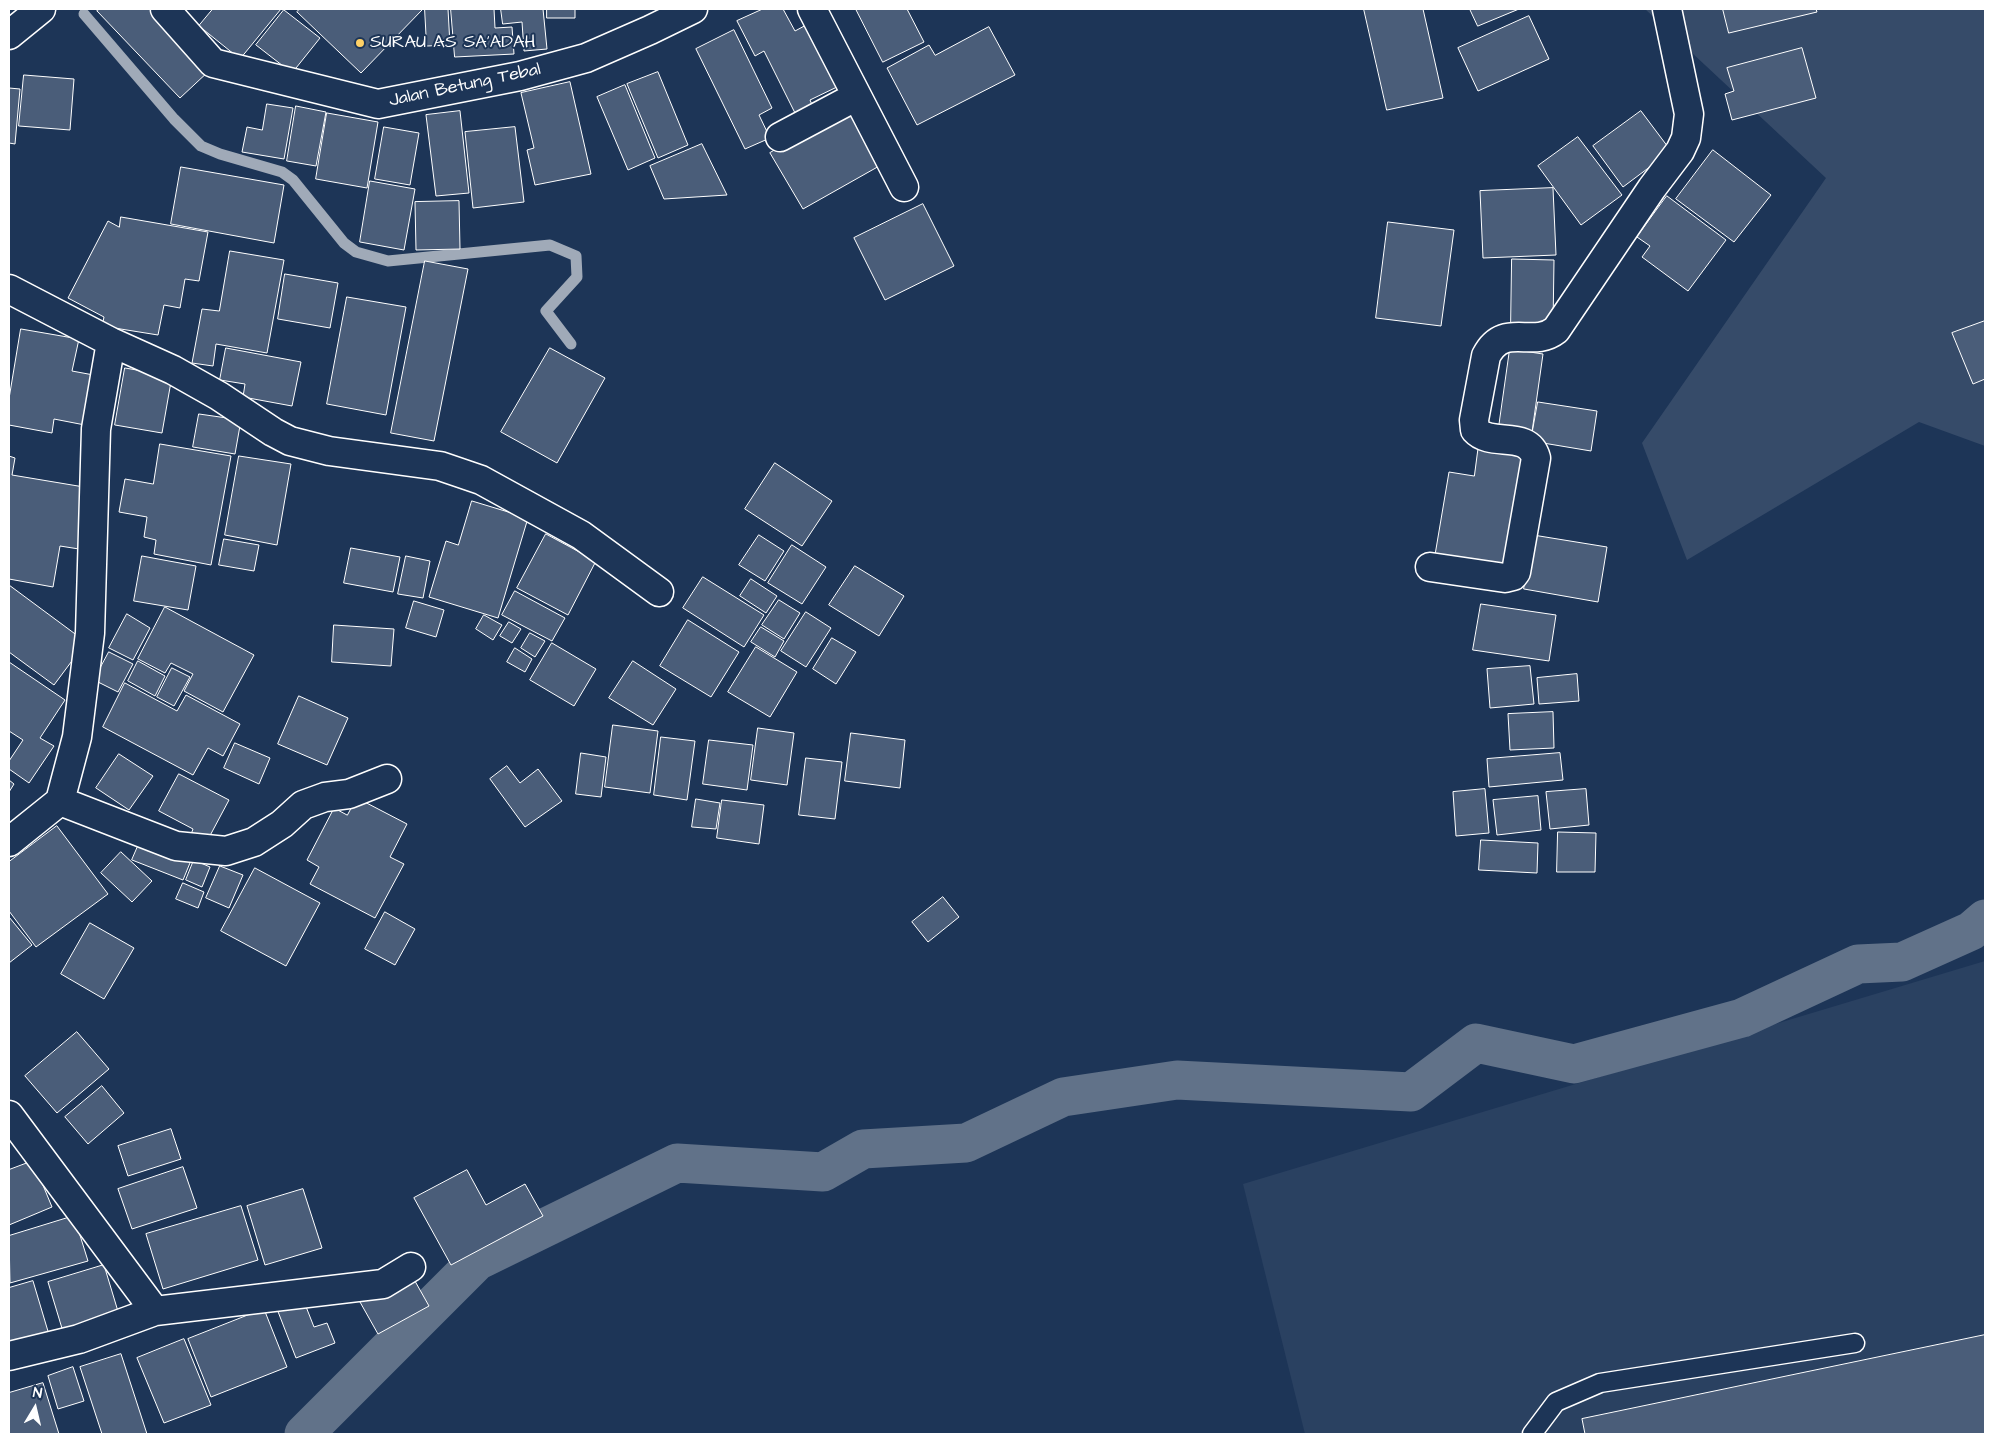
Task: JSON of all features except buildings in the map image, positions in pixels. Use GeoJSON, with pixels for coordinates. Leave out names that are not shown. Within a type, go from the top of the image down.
{"type":"FeatureCollection","features":[{"type":"Feature","properties":{"kind":"street"},"geometry":{"type":"LineString","coordinates":[[9,35],[41,9]]}},
{"type":"Feature","properties":{"kind":"street","name":"Jalan Betung Tebal"},"geometry":{"type":"LineString","coordinates":[[165,9],[214,63],[378,104],[520,76],[586,58],[634,38],[693,9]]}},
{"type":"Feature","properties":{"kind":"street"},"geometry":{"type":"LineString","coordinates":[[812,9],[904,187]]}},
{"type":"Feature","properties":{"kind":"street"},"geometry":{"type":"LineString","coordinates":[[1430,567],[1505,578],[1513,576],[1516,572],[1536,458],[1534,452],[1525,443],[1483,436],[1475,430],[1474,420],[1486,356],[1490,347],[1506,337],[1542,337],[1556,330],[1652,188],[1680,151],[1686,138],[1689,114],[1667,9]]}},
{"type":"Feature","properties":{"kind":"street"},"geometry":{"type":"LineString","coordinates":[[780,137],[857,96]]}},
{"type":"Feature","properties":{"kind":"street"},"geometry":{"type":"LineString","coordinates":[[9,289],[111,342],[182,374],[290,441],[329,450],[440,466],[481,480],[581,535],[659,592]]}},
{"type":"Feature","properties":{"kind":"street"},"geometry":{"type":"LineString","coordinates":[[9,842],[60,801],[77,737],[90,633],[96,429],[111,342]]}},
{"type":"Feature","properties":{"kind":"street"},"geometry":{"type":"LineString","coordinates":[[60,801],[176,846],[226,851],[254,842],[282,824],[303,805],[325,797],[349,794],[387,779]]}},
{"type":"Feature","properties":{"kind":"street"},"geometry":{"type":"LineString","coordinates":[[9,1115],[155,1310]]}},
{"type":"Feature","properties":{"kind":"street"},"geometry":{"type":"LineString","coordinates":[[9,1356],[79,1339],[155,1310],[383,1284],[411,1267]]}},
{"type":"Feature","properties":{"kind":"lane"},"geometry":{"type":"LineString","coordinates":[[1532,1434],[1556,1402],[1600,1383],[1855,1343]]}},
{"type":"Feature","properties":{"kind":"shaded area"},"geometry":{"type":"Polygon","coordinates":[[[1645,9],[1985,9],[1985,446],[1919,422],[1687,560],[1642,443],[1826,178],[1645,9]]]}},
{"type":"Feature","properties":{"kind":"shaded area"},"geometry":{"type":"Polygon","coordinates":[[[1985,961],[1985,1434],[1305,1434],[1243,1184],[1985,961]]]}},
{"type":"Feature","properties":{"kind":"waterway"},"geometry":{"type":"LineString","coordinates":[[84,14],[174,119],[201,146],[220,154],[282,172],[293,180],[344,243],[356,252],[388,261],[550,245],[576,256],[577,277],[546,311],[571,344]]}},
{"type":"Feature","properties":{"kind":"waterway"},"geometry":{"type":"LineString","coordinates":[[304,1434],[477,1261],[677,1163],[823,1172],[863,1149],[966,1143],[1063,1097],[1177,1080],[1411,1092],[1476,1043],[1574,1064],[1742,1018],[1858,964],[1902,962],[1971,931],[1985,919]]}},
{"type":"Feature","properties":{"kind":"place","name":"SURAU AS SA'ADAH"},"geometry":{"type":"Point","coordinates":[360,43]}}]}
